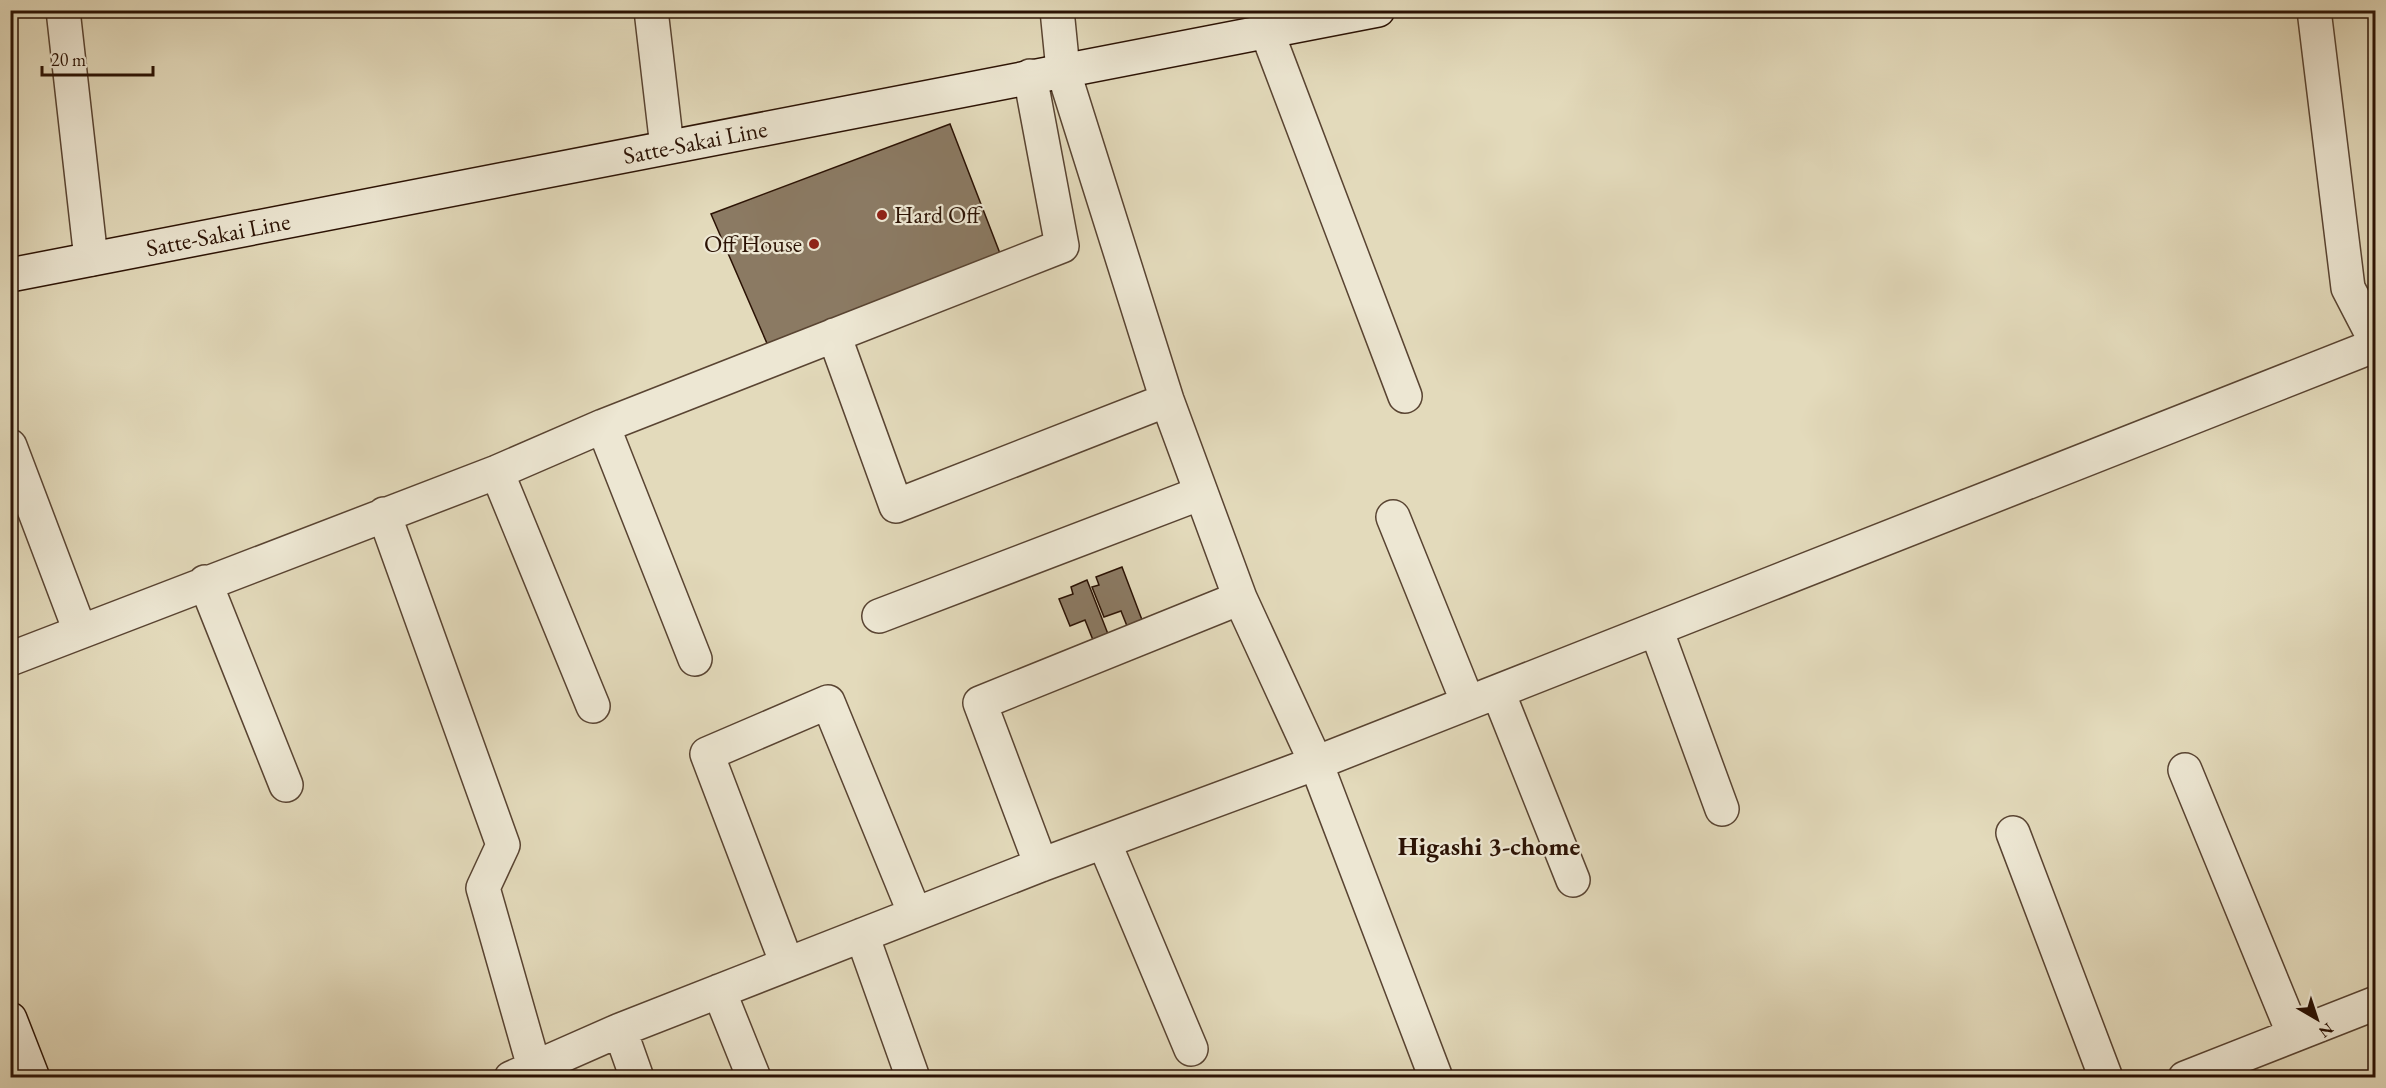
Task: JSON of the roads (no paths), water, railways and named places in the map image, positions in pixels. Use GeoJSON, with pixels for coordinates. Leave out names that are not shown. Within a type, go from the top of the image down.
{"type":"FeatureCollection","features":[{"type":"Feature","properties":{"kind":"street"},"geometry":{"type":"LineString","coordinates":[[63,10],[91,259]]}},
{"type":"Feature","properties":{"kind":"street"},"geometry":{"type":"LineString","coordinates":[[651,10],[667,147]]}},
{"type":"Feature","properties":{"kind":"street"},"geometry":{"type":"LineString","coordinates":[[1057,10],[1063,70],[1167,400],[1240,598],[1316,764],[1436,1077]]}},
{"type":"Feature","properties":{"kind":"street","name":"Satte-Sakai Line"},"geometry":{"type":"LineString","coordinates":[[10,275],[1378,10]]}},
{"type":"Feature","properties":{"kind":"street"},"geometry":{"type":"LineString","coordinates":[[384,514],[503,845],[483,888],[522,1072],[620,1030],[787,964],[1041,865],[1316,764],[2376,344],[2348,288],[2314,10]]}},
{"type":"Feature","properties":{"kind":"street"},"geometry":{"type":"LineString","coordinates":[[1267,32],[1405,396]]}},
{"type":"Feature","properties":{"kind":"street"},"geometry":{"type":"LineString","coordinates":[[10,659],[205,582],[497,472],[603,426],[1062,246],[1030,76]]}},
{"type":"Feature","properties":{"kind":"street"},"geometry":{"type":"LineString","coordinates":[[834,335],[896,506],[1167,400]]}},
{"type":"Feature","properties":{"kind":"street"},"geometry":{"type":"LineString","coordinates":[[603,426],[695,659]]}},
{"type":"Feature","properties":{"kind":"street"},"geometry":{"type":"LineString","coordinates":[[10,446],[80,631]]}},
{"type":"Feature","properties":{"kind":"street"},"geometry":{"type":"LineString","coordinates":[[497,472],[593,706]]}},
{"type":"Feature","properties":{"kind":"street"},"geometry":{"type":"LineString","coordinates":[[879,616],[1202,493]]}},
{"type":"Feature","properties":{"kind":"street"},"geometry":{"type":"LineString","coordinates":[[1393,517],[1468,703]]}},
{"type":"Feature","properties":{"kind":"street"},"geometry":{"type":"LineString","coordinates":[[205,582],[286,785]]}},
{"type":"Feature","properties":{"kind":"street"},"geometry":{"type":"LineString","coordinates":[[1041,865],[980,703],[1240,598]]}},
{"type":"Feature","properties":{"kind":"street"},"geometry":{"type":"LineString","coordinates":[[1656,629],[1722,809]]}},
{"type":"Feature","properties":{"kind":"street"},"geometry":{"type":"LineString","coordinates":[[1498,692],[1573,880]]}},
{"type":"Feature","properties":{"kind":"street"},"geometry":{"type":"LineString","coordinates":[[787,964],[707,754],[828,702],[915,914]]}},
{"type":"Feature","properties":{"kind":"street"},"geometry":{"type":"LineString","coordinates":[[2186,770],[2294,1035]]}},
{"type":"Feature","properties":{"kind":"street"},"geometry":{"type":"LineString","coordinates":[[2013,833],[2106,1077]]}},
{"type":"Feature","properties":{"kind":"street"},"geometry":{"type":"LineString","coordinates":[[1104,842],[1191,1049]]}},
{"type":"Feature","properties":{"kind":"street"},"geometry":{"type":"LineString","coordinates":[[862,935],[913,1077]]}},
{"type":"Feature","properties":{"kind":"street"},"geometry":{"type":"LineString","coordinates":[[719,991],[754,1077]]}},
{"type":"Feature","properties":{"kind":"street"},"geometry":{"type":"LineString","coordinates":[[2185,1077],[2376,1003]]}},
{"type":"Feature","properties":{"kind":"street"},"geometry":{"type":"LineString","coordinates":[[10,1019],[33,1077]]}},
{"type":"Feature","properties":{"kind":"street"},"geometry":{"type":"LineString","coordinates":[[620,1030],[637,1077]]}},
{"type":"Feature","properties":{"kind":"place","name":"Hard Off"},"geometry":{"type":"Point","coordinates":[882,215]}},
{"type":"Feature","properties":{"kind":"place","name":"Off House"},"geometry":{"type":"Point","coordinates":[814,244]}},
{"type":"Feature","properties":{"kind":"district","name":"Higashi 3-chome"},"geometry":{"type":"Point","coordinates":[1489,846]}}]}
